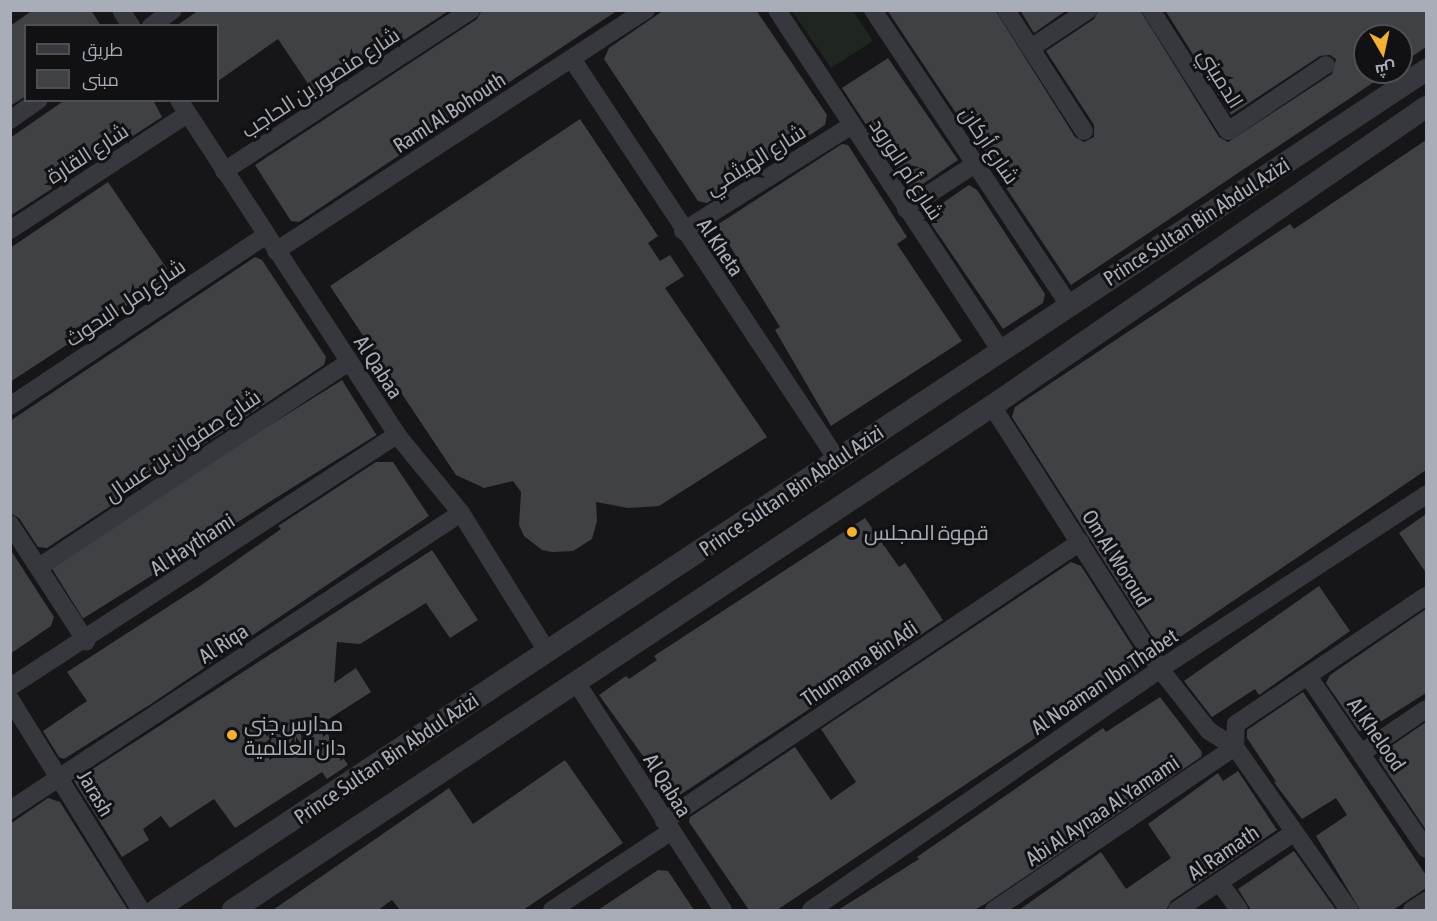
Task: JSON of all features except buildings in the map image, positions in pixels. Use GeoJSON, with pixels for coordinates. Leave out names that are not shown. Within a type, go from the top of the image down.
{"type":"FeatureCollection","features":[{"type":"Feature","properties":{"kind":"street"},"geometry":{"type":"LineString","coordinates":[[121,10],[130,24]]}},
{"type":"Feature","properties":{"kind":"street"},"geometry":{"type":"LineString","coordinates":[[154,24],[173,10]]}},
{"type":"Feature","properties":{"kind":"street","name":"شارع منصور بن الحاجب"},"geometry":{"type":"LineString","coordinates":[[224,171],[471,10]]}},
{"type":"Feature","properties":{"kind":"street","name":"Raml Al Bohouth"},"geometry":{"type":"LineString","coordinates":[[276,251],[646,10]]}},
{"type":"Feature","properties":{"kind":"street","name":"شارع أم الورود"},"geometry":{"type":"LineString","coordinates":[[777,10],[1001,351]]}},
{"type":"Feature","properties":{"kind":"street","name":"شارع أركان"},"geometry":{"type":"LineString","coordinates":[[873,10],[1069,305]]}},
{"type":"Feature","properties":{"kind":"street"},"geometry":{"type":"LineString","coordinates":[[1006,10],[1084,131]]}},
{"type":"Feature","properties":{"kind":"street"},"geometry":{"type":"LineString","coordinates":[[1031,48],[1088,10]]}},
{"type":"Feature","properties":{"kind":"street","name":"الدميني"},"geometry":{"type":"LineString","coordinates":[[1151,10],[1228,131],[1326,65]]}},
{"type":"Feature","properties":{"kind":"street","name":"Al Kheta"},"geometry":{"type":"LineString","coordinates":[[572,59],[683,231],[837,459]]}},
{"type":"Feature","properties":{"kind":"street","name":"Prince Sultan Bin Abdul Azizi"},"geometry":{"type":"LineString","coordinates":[[156,910],[548,653],[1426,70]]}},
{"type":"Feature","properties":{"kind":"street"},"geometry":{"type":"LineString","coordinates":[[10,120],[36,102]]}},
{"type":"Feature","properties":{"kind":"street","name":"Al Qabaa"},"geometry":{"type":"LineString","coordinates":[[183,107],[265,236],[397,435],[461,513],[548,653]]}},
{"type":"Feature","properties":{"kind":"street","name":"شارع القارة"},"geometry":{"type":"LineString","coordinates":[[10,230],[183,107]]}},
{"type":"Feature","properties":{"kind":"street","name":"Prince Sultan Bin Abdul Azizi"},"geometry":{"type":"LineString","coordinates":[[233,910],[992,406],[1426,107]]}},
{"type":"Feature","properties":{"kind":"street","name":"شارع الهيثمي"},"geometry":{"type":"LineString","coordinates":[[683,231],[852,125]]}},
{"type":"Feature","properties":{"kind":"street"},"geometry":{"type":"LineString","coordinates":[[906,209],[975,164]]}},
{"type":"Feature","properties":{"kind":"street","name":"شارع رمل البحوث"},"geometry":{"type":"LineString","coordinates":[[10,406],[265,236]]}},
{"type":"Feature","properties":{"kind":"street","name":"شارع صفوان بن عسال"},"geometry":{"type":"LineString","coordinates":[[39,567],[349,362]]}},
{"type":"Feature","properties":{"kind":"street","name":"Om Al Woroud"},"geometry":{"type":"LineString","coordinates":[[992,406],[1160,669],[1209,731],[1235,747]]}},
{"type":"Feature","properties":{"kind":"street","name":"Al Haythami"},"geometry":{"type":"LineString","coordinates":[[10,687],[86,641],[397,435]]}},
{"type":"Feature","properties":{"kind":"street","name":"Al Noaman Ibn Thabet"},"geometry":{"type":"LineString","coordinates":[[811,910],[1160,669],[1426,495]]}},
{"type":"Feature","properties":{"kind":"street","name":"Al Riqa"},"geometry":{"type":"LineString","coordinates":[[10,810],[461,513]]}},
{"type":"Feature","properties":{"kind":"street"},"geometry":{"type":"LineString","coordinates":[[10,524],[86,641]]}},
{"type":"Feature","properties":{"kind":"street","name":"Thumama Bin Adi"},"geometry":{"type":"LineString","coordinates":[[552,910],[667,826],[1080,542]]}},
{"type":"Feature","properties":{"kind":"street"},"geometry":{"type":"LineString","coordinates":[[1349,910],[1235,747],[1236,724],[1426,596]]}},
{"type":"Feature","properties":{"kind":"street","name":"Al Khelood"},"geometry":{"type":"LineString","coordinates":[[1308,676],[1363,752],[1426,849]]}},
{"type":"Feature","properties":{"kind":"street","name":"Al Qabaa"},"geometry":{"type":"LineString","coordinates":[[576,682],[723,910]]}},
{"type":"Feature","properties":{"kind":"street","name":"Jarash"},"geometry":{"type":"LineString","coordinates":[[10,699],[141,910]]}},
{"type":"Feature","properties":{"kind":"street"},"geometry":{"type":"LineString","coordinates":[[1363,752],[1426,709]]}},
{"type":"Feature","properties":{"kind":"street","name":"Abi Al Aynaa Al Yamami"},"geometry":{"type":"LineString","coordinates":[[994,910],[1235,747]]}},
{"type":"Feature","properties":{"kind":"street","name":"Al Ramath"},"geometry":{"type":"LineString","coordinates":[[1177,910],[1295,832]]}},
{"type":"Feature","properties":{"kind":"street"},"geometry":{"type":"LineString","coordinates":[[1219,882],[1239,910]]}},
{"type":"Feature","properties":{"kind":"street"},"geometry":{"type":"LineString","coordinates":[[1413,910],[1426,901]]}},
{"type":"Feature","properties":{"kind":"shaded area"},"geometry":{"type":"Polygon","coordinates":[[[792,11],[853,11],[873,41],[831,68],[792,11]]]}},
{"type":"Feature","properties":{"kind":"place","name":"قهوة المجلس"},"geometry":{"type":"Point","coordinates":[852,532]}},
{"type":"Feature","properties":{"kind":"place","name":"مدارس جنى دان العالمية"},"geometry":{"type":"Point","coordinates":[232,735]}}]}
